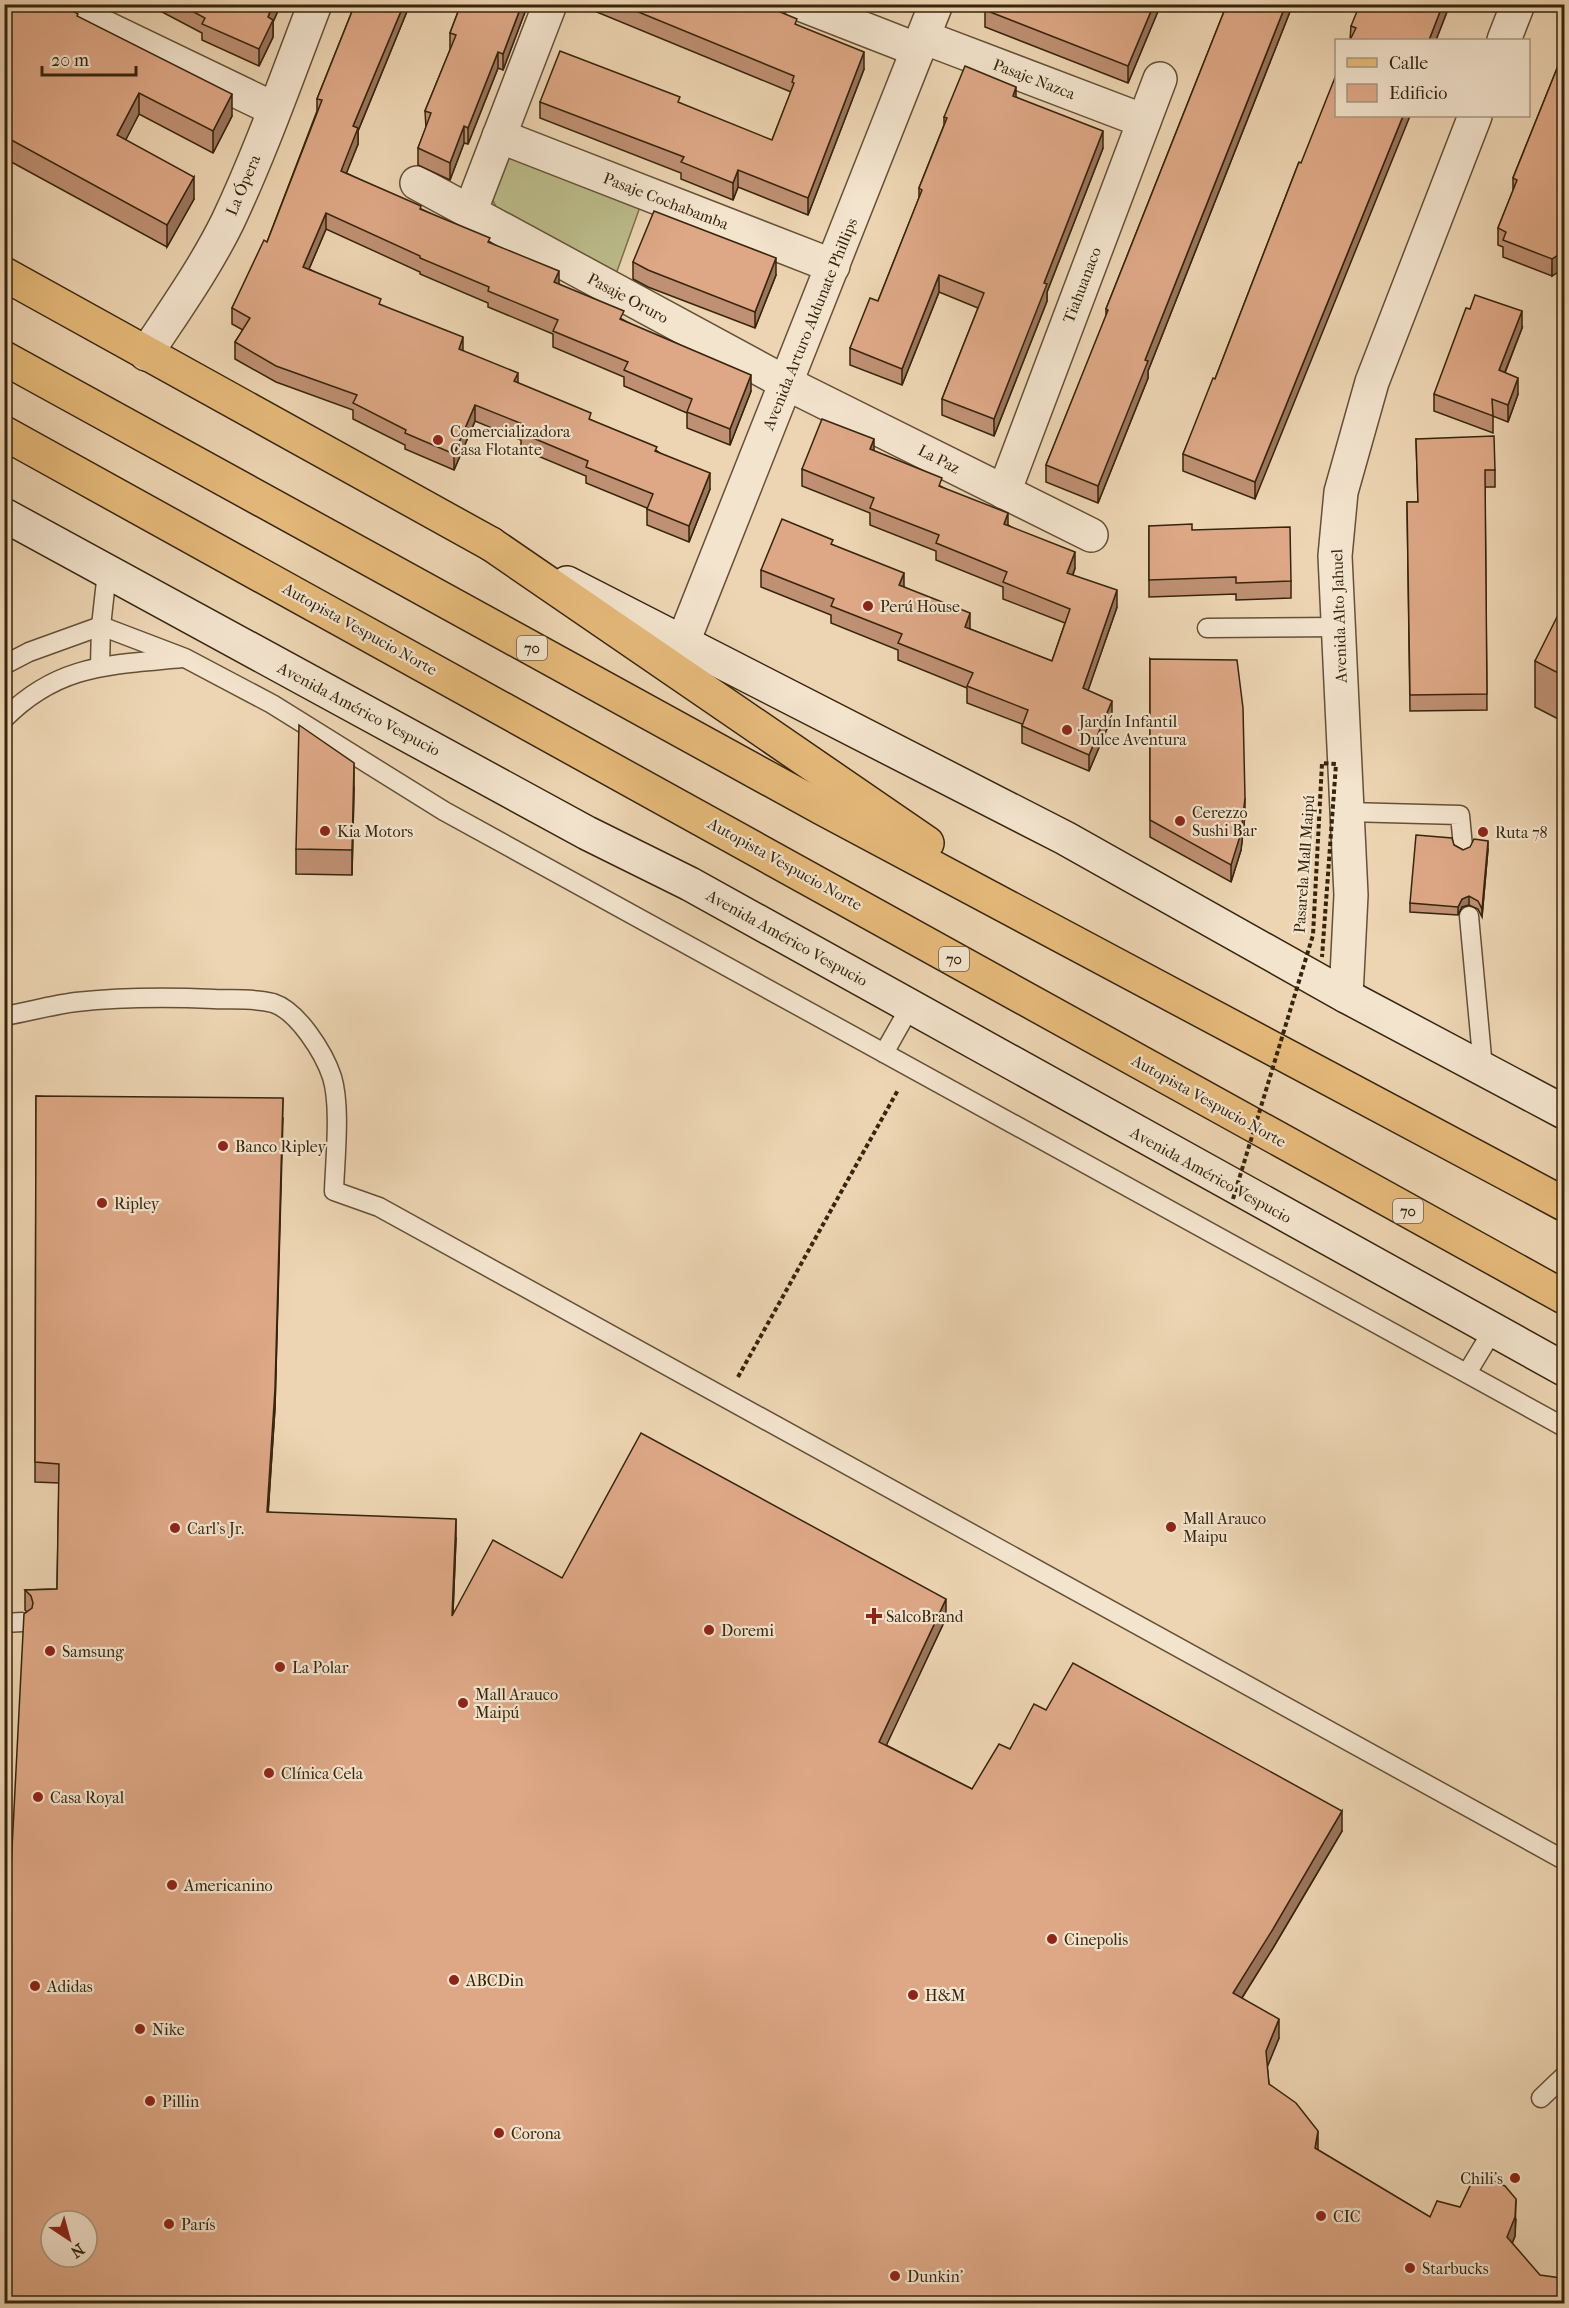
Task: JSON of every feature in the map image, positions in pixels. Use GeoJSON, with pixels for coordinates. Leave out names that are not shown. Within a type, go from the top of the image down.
{"type":"FeatureCollection","features":[{"type":"Feature","properties":{"kind":"main road"},"geometry":{"type":"LineString","coordinates":[[4,274],[491,544],[1062,936]]}},
{"type":"Feature","properties":{"kind":"main road","name":"70"},"geometry":{"type":"LineString","coordinates":[[4,358],[822,808],[1564,1204]]}},
{"type":"Feature","properties":{"kind":"main road","name":"Autopista Vespucio Norte"},"geometry":{"type":"LineString","coordinates":[[4,433],[1564,1297]]}},
{"type":"Feature","properties":{"kind":"main road"},"geometry":{"type":"LineString","coordinates":[[1513,1269],[1564,1309]]}},
{"type":"Feature","properties":{"kind":"street"},"geometry":{"type":"LineString","coordinates":[[56,4],[274,109]]}},
{"type":"Feature","properties":{"kind":"street","name":"La Ópera"},"geometry":{"type":"LineString","coordinates":[[146,354],[195,278],[226,224],[315,4]]}},
{"type":"Feature","properties":{"kind":"street"},"geometry":{"type":"LineString","coordinates":[[470,212],[550,4]]}},
{"type":"Feature","properties":{"kind":"street","name":"Pasaje Nazca"},"geometry":{"type":"LineString","coordinates":[[800,4],[921,43],[1144,121]]}},
{"type":"Feature","properties":{"kind":"street","name":"Avenida Arturo Aldunate Phillips"},"geometry":{"type":"LineString","coordinates":[[683,642],[936,4]]}},
{"type":"Feature","properties":{"kind":"street"},"geometry":{"type":"LineString","coordinates":[[1504,39],[1518,4]]}},
{"type":"Feature","properties":{"kind":"street","name":"Tiahuanaco"},"geometry":{"type":"LineString","coordinates":[[1004,492],[1160,79]]}},
{"type":"Feature","properties":{"kind":"street","name":"Avenida Alto Jahuel"},"geometry":{"type":"LineString","coordinates":[[1346,996],[1351,895],[1335,556],[1341,492],[1372,382],[1475,117]]}},
{"type":"Feature","properties":{"kind":"street","name":"Pasaje Cochabamba"},"geometry":{"type":"LineString","coordinates":[[499,136],[833,266]]}},
{"type":"Feature","properties":{"kind":"street","name":"Pasaje Oruro"},"geometry":{"type":"LineString","coordinates":[[417,183],[786,383]]}},
{"type":"Feature","properties":{"kind":"street","name":"La Paz"},"geometry":{"type":"LineString","coordinates":[[786,383],[1091,535]]}},
{"type":"Feature","properties":{"kind":"street","name":"Avenida Américo Vespucio"},"geometry":{"type":"LineString","coordinates":[[4,515],[587,833],[690,884],[1564,1369]]}},
{"type":"Feature","properties":{"kind":"street"},"geometry":{"type":"LineString","coordinates":[[491,544],[1065,838],[1346,996],[1564,1112]]}},
{"type":"Feature","properties":{"kind":"lane"},"geometry":{"type":"LineString","coordinates":[[100,666],[101,626],[107,573]]}},
{"type":"Feature","properties":{"kind":"lane"},"geometry":{"type":"LineString","coordinates":[[4,665],[29,652],[101,626],[186,658],[272,704],[444,811],[1564,1427]]}},
{"type":"Feature","properties":{"kind":"lane"},"geometry":{"type":"LineString","coordinates":[[1207,628],[1339,627]]}},
{"type":"Feature","properties":{"kind":"lane"},"geometry":{"type":"LineString","coordinates":[[4,719],[32,694],[56,681],[100,666],[186,658]]}},
{"type":"Feature","properties":{"kind":"lane"},"geometry":{"type":"LineString","coordinates":[[1347,812],[1460,815],[1463,847]]}},
{"type":"Feature","properties":{"kind":"lane"},"geometry":{"type":"LineString","coordinates":[[1469,916],[1483,1068]]}},
{"type":"Feature","properties":{"kind":"lane"},"geometry":{"type":"LineString","coordinates":[[4,1016],[74,1002],[148,997],[251,1001],[274,1004],[289,1011],[310,1036],[325,1060],[332,1078],[335,1095],[334,1191],[379,1207],[1564,1860]]}},
{"type":"Feature","properties":{"kind":"lane"},"geometry":{"type":"LineString","coordinates":[[884,1053],[910,1006]]}},
{"type":"Feature","properties":{"kind":"lane"},"geometry":{"type":"LineString","coordinates":[[1467,1373],[1493,1330]]}},
{"type":"Feature","properties":{"kind":"lane"},"geometry":{"type":"LineString","coordinates":[[1541,2098],[1564,2076]]}},
{"type":"Feature","properties":{"kind":"path","name":"Pasarela Mall Maipú"},"geometry":{"type":"LineString","coordinates":[[1233,1199],[1313,934],[1323,763],[1336,764],[1322,957]]}},
{"type":"Feature","properties":{"kind":"path"},"geometry":{"type":"LineString","coordinates":[[726,1399],[911,1067]]}},
{"type":"Feature","properties":{"kind":"green space"},"geometry":{"type":"Polygon","coordinates":[[[518,154],[640,207],[616,274],[501,218],[491,196],[507,157],[518,154]]]}},
{"type":"Feature","properties":{"kind":"building"},"geometry":{"type":"Polygon","coordinates":[[[4,4],[61,4],[78,14],[77,16],[232,94],[213,131],[139,93],[117,135],[194,177],[167,225],[4,136],[4,22],[9,14],[4,17],[4,4]]]}},
{"type":"Feature","properties":{"kind":"building"},"geometry":{"type":"Polygon","coordinates":[[[179,4],[273,4],[268,17],[273,20],[259,49],[202,24],[205,18],[179,4]]]}},
{"type":"Feature","properties":{"kind":"building"},"geometry":{"type":"Polygon","coordinates":[[[355,4],[404,4],[353,126],[358,128],[341,171],[421,206],[420,209],[490,238],[488,242],[559,271],[554,282],[624,311],[620,319],[751,375],[730,429],[687,412],[692,399],[624,370],[628,362],[553,331],[558,320],[488,291],[489,287],[420,258],[420,256],[326,213],[303,267],[381,299],[379,304],[463,337],[459,349],[518,373],[514,381],[591,413],[589,419],[657,447],[655,451],[710,473],[689,526],[647,509],[653,494],[586,467],[588,461],[521,433],[525,425],[475,405],[454,454],[405,433],[406,430],[353,403],[357,395],[276,366],[235,342],[250,318],[232,308],[264,240],[267,242],[322,100],[317,99],[355,4]]]}},
{"type":"Feature","properties":{"kind":"building"},"geometry":{"type":"Polygon","coordinates":[[[461,4],[522,4],[503,54],[498,52],[468,128],[464,126],[450,163],[418,148],[431,113],[425,111],[456,35],[450,33],[461,4]]]}},
{"type":"Feature","properties":{"kind":"building"},"geometry":{"type":"Polygon","coordinates":[[[619,4],[761,4],[797,19],[795,24],[864,52],[808,198],[738,170],[733,183],[681,162],[684,157],[540,102],[560,51],[680,97],[678,102],[772,140],[794,83],[792,82],[794,76],[619,4]]]}},
{"type":"Feature","properties":{"kind":"building"},"geometry":{"type":"Polygon","coordinates":[[[987,4],[1154,4],[1128,66],[985,10],[987,4]]]}},
{"type":"Feature","properties":{"kind":"building"},"geometry":{"type":"Polygon","coordinates":[[[1227,4],[1286,4],[1145,360],[1148,361],[1098,486],[1046,465],[1227,4]]]}},
{"type":"Feature","properties":{"kind":"building"},"geometry":{"type":"Polygon","coordinates":[[[1360,4],[1443,4],[1429,39],[1350,39],[1356,28],[1351,26],[1360,4]]]}},
{"type":"Feature","properties":{"kind":"building"},"geometry":{"type":"Polygon","coordinates":[[[1564,51],[1564,251],[1552,259],[1503,240],[1506,232],[1498,228],[1517,180],[1513,178],[1564,51]]]}},
{"type":"Feature","properties":{"kind":"building"},"geometry":{"type":"Polygon","coordinates":[[[965,66],[1016,87],[1013,96],[1103,131],[994,419],[942,399],[984,293],[939,275],[902,369],[850,348],[870,298],[878,301],[922,190],[919,188],[965,66]]]}},
{"type":"Feature","properties":{"kind":"building"},"geometry":{"type":"Polygon","coordinates":[[[1335,78],[1335,117],[1403,117],[1255,482],[1183,454],[1213,378],[1215,379],[1299,162],[1301,163],[1335,78]]]}},
{"type":"Feature","properties":{"kind":"building"},"geometry":{"type":"Polygon","coordinates":[[[654,211],[776,258],[755,312],[633,262],[654,211]]]}},
{"type":"Feature","properties":{"kind":"building"},"geometry":{"type":"Polygon","coordinates":[[[1475,295],[1522,311],[1499,370],[1518,378],[1508,405],[1492,399],[1493,416],[1434,394],[1466,308],[1470,309],[1475,295]]]}},
{"type":"Feature","properties":{"kind":"building"},"geometry":{"type":"Polygon","coordinates":[[[822,419],[874,439],[870,449],[942,478],[939,486],[1008,513],[1004,524],[1075,552],[1067,573],[1117,590],[1083,688],[1112,701],[1089,755],[1022,726],[1028,710],[967,686],[973,673],[898,643],[902,634],[831,606],[834,599],[761,570],[782,519],[833,540],[831,544],[904,573],[899,585],[970,613],[965,627],[1052,661],[1070,609],[1003,582],[1007,572],[936,543],[939,535],[870,508],[874,498],[802,469],[822,419]]]}},
{"type":"Feature","properties":{"kind":"building"},"geometry":{"type":"Polygon","coordinates":[[[1494,436],[1495,470],[1485,470],[1487,694],[1410,695],[1407,502],[1418,502],[1416,439],[1494,436]]]}},
{"type":"Feature","properties":{"kind":"building"},"geometry":{"type":"Polygon","coordinates":[[[1192,524],[1192,530],[1290,527],[1291,581],[1236,583],[1236,577],[1149,580],[1149,526],[1192,524]]]}},
{"type":"Feature","properties":{"kind":"building"},"geometry":{"type":"Polygon","coordinates":[[[1558,615],[1564,618],[1564,676],[1535,661],[1558,615]]]}},
{"type":"Feature","properties":{"kind":"building"},"geometry":{"type":"Polygon","coordinates":[[[1150,659],[1237,660],[1243,708],[1245,798],[1241,833],[1231,865],[1150,820],[1150,659]]]}},
{"type":"Feature","properties":{"kind":"building","name":"Kia Motors"},"geometry":{"type":"Polygon","coordinates":[[[299,725],[354,763],[352,850],[296,849],[299,725]]]}},
{"type":"Feature","properties":{"kind":"building"},"geometry":{"type":"Polygon","coordinates":[[[1416,835],[1452,838],[1454,845],[1463,850],[1470,847],[1474,839],[1488,841],[1482,909],[1478,901],[1469,896],[1462,899],[1458,907],[1410,903],[1416,835]]]}},
{"type":"Feature","properties":{"kind":"building","name":"Mall Arauco Maipú"},"geometry":{"type":"Polygon","coordinates":[[[36,1096],[283,1098],[275,1389],[267,1512],[456,1519],[452,1616],[493,1540],[562,1578],[641,1433],[946,1599],[879,1742],[972,1789],[999,1744],[1010,1749],[1034,1704],[1046,1710],[1073,1663],[1342,1811],[1233,1993],[1279,2019],[1266,2051],[1269,2084],[1296,2103],[1318,2131],[1315,2148],[1430,2217],[1437,2201],[1460,2207],[1471,2184],[1490,2180],[1505,2186],[1516,2199],[1515,2217],[1507,2237],[1540,2275],[1561,2278],[1564,2284],[1564,2304],[7,2304],[11,1868],[24,1614],[32,1608],[33,1603],[31,1596],[25,1590],[57,1589],[59,1464],[35,1462],[36,1096]]]}},
{"type":"Feature","properties":{"kind":"place","name":"Comercializadora Casa Flotante"},"geometry":{"type":"Point","coordinates":[438,440]}},
{"type":"Feature","properties":{"kind":"place","name":"Perú House"},"geometry":{"type":"Point","coordinates":[868,606]}},
{"type":"Feature","properties":{"kind":"place","name":"Jardín Infantil Dulce Aventura"},"geometry":{"type":"Point","coordinates":[1067,730]}},
{"type":"Feature","properties":{"kind":"place","name":"Cerezzo Sushi Bar"},"geometry":{"type":"Point","coordinates":[1180,821]}},
{"type":"Feature","properties":{"kind":"place","name":"Kia Motors"},"geometry":{"type":"Point","coordinates":[325,831]}},
{"type":"Feature","properties":{"kind":"place","name":"Ruta 78"},"geometry":{"type":"Point","coordinates":[1483,832]}},
{"type":"Feature","properties":{"kind":"place","name":"Banco Ripley"},"geometry":{"type":"Point","coordinates":[223,1146]}},
{"type":"Feature","properties":{"kind":"place","name":"Ripley"},"geometry":{"type":"Point","coordinates":[102,1203]}},
{"type":"Feature","properties":{"kind":"place","name":"Mall Arauco Maipu"},"geometry":{"type":"Point","coordinates":[1171,1527]}},
{"type":"Feature","properties":{"kind":"place","name":"Carl's Jr."},"geometry":{"type":"Point","coordinates":[175,1528]}},
{"type":"Feature","properties":{"kind":"place","name":"SalcoBrand"},"geometry":{"type":"Point","coordinates":[874,1616]}},
{"type":"Feature","properties":{"kind":"place","name":"Doremi"},"geometry":{"type":"Point","coordinates":[709,1630]}},
{"type":"Feature","properties":{"kind":"place","name":"Samsung"},"geometry":{"type":"Point","coordinates":[50,1651]}},
{"type":"Feature","properties":{"kind":"place","name":"La Polar"},"geometry":{"type":"Point","coordinates":[280,1667]}},
{"type":"Feature","properties":{"kind":"place","name":"Mall Arauco Maipú"},"geometry":{"type":"Point","coordinates":[463,1703]}},
{"type":"Feature","properties":{"kind":"place","name":"Clínica Cela"},"geometry":{"type":"Point","coordinates":[269,1773]}},
{"type":"Feature","properties":{"kind":"place","name":"Casa Royal"},"geometry":{"type":"Point","coordinates":[38,1797]}},
{"type":"Feature","properties":{"kind":"place","name":"Americanino"},"geometry":{"type":"Point","coordinates":[172,1885]}},
{"type":"Feature","properties":{"kind":"place","name":"Cinepolis"},"geometry":{"type":"Point","coordinates":[1052,1939]}},
{"type":"Feature","properties":{"kind":"place","name":"ABCDin"},"geometry":{"type":"Point","coordinates":[454,1980]}},
{"type":"Feature","properties":{"kind":"place","name":"Adidas"},"geometry":{"type":"Point","coordinates":[35,1986]}},
{"type":"Feature","properties":{"kind":"place","name":"H&M"},"geometry":{"type":"Point","coordinates":[913,1995]}},
{"type":"Feature","properties":{"kind":"place","name":"Nike"},"geometry":{"type":"Point","coordinates":[140,2029]}},
{"type":"Feature","properties":{"kind":"place","name":"Pillin"},"geometry":{"type":"Point","coordinates":[150,2101]}},
{"type":"Feature","properties":{"kind":"place","name":"Corona"},"geometry":{"type":"Point","coordinates":[499,2133]}},
{"type":"Feature","properties":{"kind":"place","name":"Chili's"},"geometry":{"type":"Point","coordinates":[1515,2178]}},
{"type":"Feature","properties":{"kind":"place","name":"CIC"},"geometry":{"type":"Point","coordinates":[1321,2216]}},
{"type":"Feature","properties":{"kind":"place","name":"París"},"geometry":{"type":"Point","coordinates":[169,2224]}},
{"type":"Feature","properties":{"kind":"place","name":"Starbucks"},"geometry":{"type":"Point","coordinates":[1410,2268]}},
{"type":"Feature","properties":{"kind":"place","name":"Dunkin'"},"geometry":{"type":"Point","coordinates":[895,2276]}}]}
